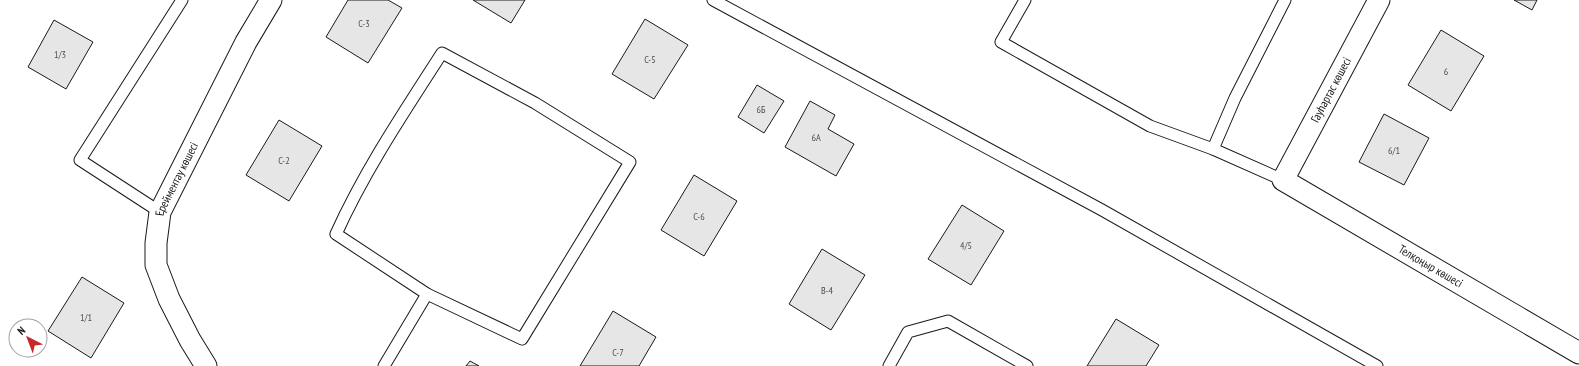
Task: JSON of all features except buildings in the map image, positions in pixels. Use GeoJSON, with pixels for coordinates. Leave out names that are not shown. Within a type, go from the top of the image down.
{"type":"FeatureCollection","features":[{"type":"Feature","properties":{"kind":"street","name":"Ерейментау көшесі"},"geometry":{"type":"LineString","coordinates":[[206,366],[190,340],[169,299],[156,265],[156,243],[160,212],[246,42],[271,0]]}},
{"type":"Feature","properties":{"kind":"street","name":"Гауhартас көшесі"},"geometry":{"type":"LineString","coordinates":[[1283,180],[1379,0]]}},
{"type":"Feature","properties":{"kind":"street","name":"Телқоңыр көшесі"},"geometry":{"type":"LineString","coordinates":[[1283,180],[1579,353]]}},
{"type":"Feature","properties":{"kind":"lane"},"geometry":{"type":"LineString","coordinates":[[160,212],[80,160],[182,0]]}},
{"type":"Feature","properties":{"kind":"lane"},"geometry":{"type":"LineString","coordinates":[[712,0],[1102,210],[1377,366]]}},
{"type":"Feature","properties":{"kind":"lane"},"geometry":{"type":"LineString","coordinates":[[1025,0],[1001,42],[1150,126],[1213,149],[1283,180]]}},
{"type":"Feature","properties":{"kind":"lane"},"geometry":{"type":"LineString","coordinates":[[1213,149],[1235,98],[1285,0]]}},
{"type":"Feature","properties":{"kind":"lane"},"geometry":{"type":"LineString","coordinates":[[442,53],[535,103],[630,162],[522,339],[427,294],[336,234],[352,199],[393,129],[442,53]]}},
{"type":"Feature","properties":{"kind":"lane"},"geometry":{"type":"LineString","coordinates":[[384,366],[427,294]]}},
{"type":"Feature","properties":{"kind":"lane"},"geometry":{"type":"LineString","coordinates":[[889,366],[908,332],[948,321],[1027,366]]}}]}
